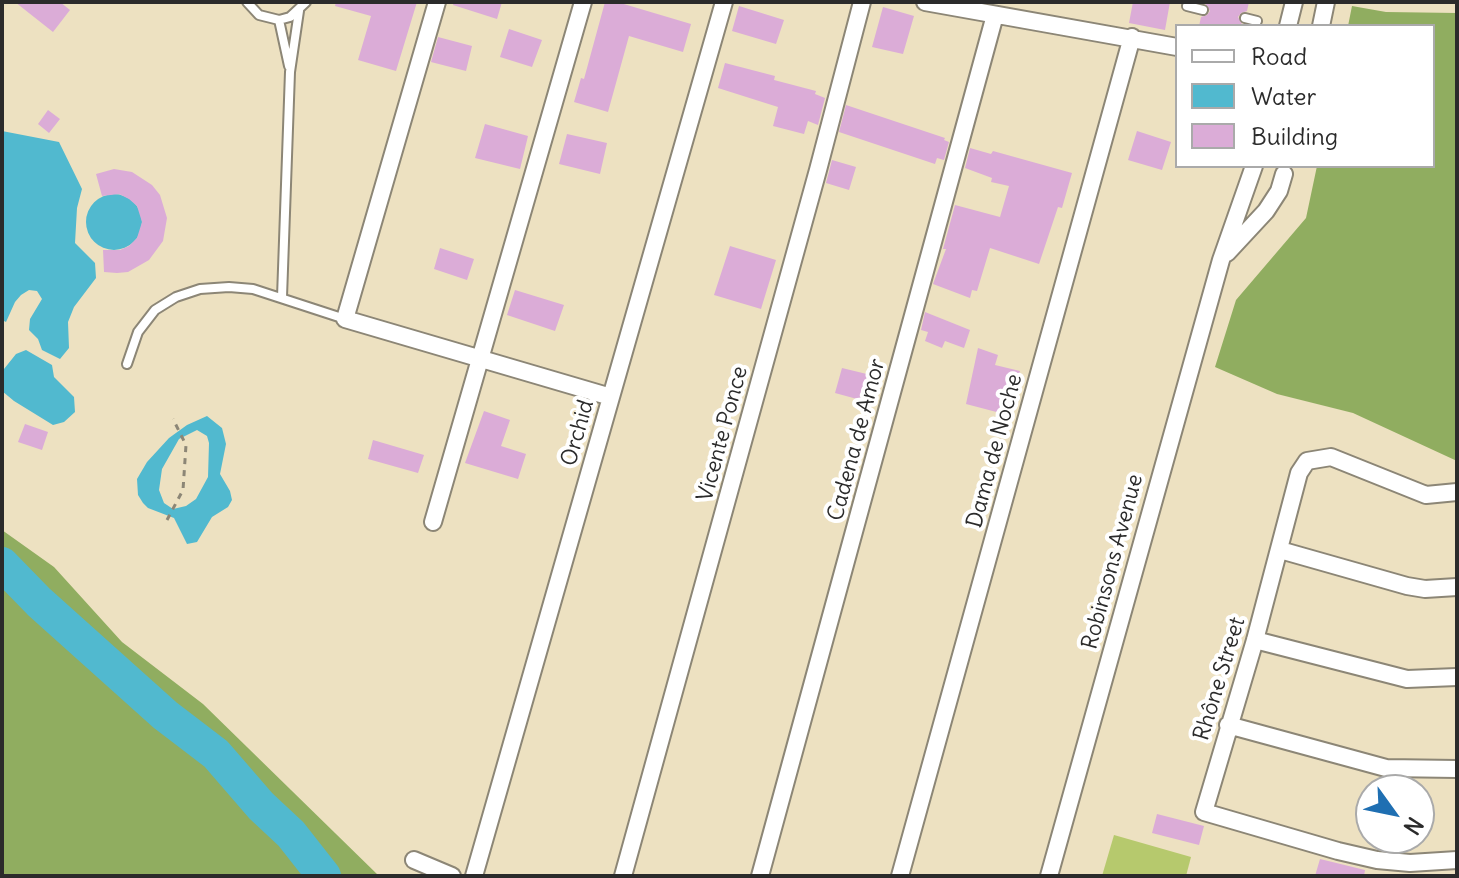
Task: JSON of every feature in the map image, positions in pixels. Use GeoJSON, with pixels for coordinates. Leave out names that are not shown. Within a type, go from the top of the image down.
{"type":"FeatureCollection","features":[{"type":"Feature","properties":{"kind":"street"},"geometry":{"type":"LineString","coordinates":[[437,2],[345,319],[611,397]]}},
{"type":"Feature","properties":{"kind":"street"},"geometry":{"type":"LineString","coordinates":[[433,522],[583,2]]}},
{"type":"Feature","properties":{"kind":"street","name":"Orchid"},"geometry":{"type":"LineString","coordinates":[[474,876],[724,2]]}},
{"type":"Feature","properties":{"kind":"street","name":"Vicente Ponce"},"geometry":{"type":"LineString","coordinates":[[623,876],[862,2]]}},
{"type":"Feature","properties":{"kind":"street"},"geometry":{"type":"LineString","coordinates":[[925,2],[1175,47]]}},
{"type":"Feature","properties":{"kind":"street"},"geometry":{"type":"LineString","coordinates":[[1288,24],[1294,2]]}},
{"type":"Feature","properties":{"kind":"street"},"geometry":{"type":"LineString","coordinates":[[1321,24],[1326,2]]}},
{"type":"Feature","properties":{"kind":"street","name":"Cadena de Amor"},"geometry":{"type":"LineString","coordinates":[[760,876],[995,15]]}},
{"type":"Feature","properties":{"kind":"street","name":"Dama de Noche"},"geometry":{"type":"LineString","coordinates":[[900,876],[1132,37]]}},
{"type":"Feature","properties":{"kind":"street","name":"Robinsons Avenue"},"geometry":{"type":"LineString","coordinates":[[1049,876],[1221,260],[1253,168]]}},
{"type":"Feature","properties":{"kind":"street","name":"Robinsons Avenue"},"geometry":{"type":"LineString","coordinates":[[1221,260],[1266,211],[1279,191],[1284,174]]}},
{"type":"Feature","properties":{"kind":"street","name":"Rhône Street"},"geometry":{"type":"LineString","coordinates":[[1457,492],[1426,495],[1331,457],[1307,461],[1299,473],[1255,640],[1204,812],[1377,860],[1410,863],[1457,860]]}},
{"type":"Feature","properties":{"kind":"street"},"geometry":{"type":"LineString","coordinates":[[1280,550],[1407,586],[1425,589],[1457,587]]}},
{"type":"Feature","properties":{"kind":"street"},"geometry":{"type":"LineString","coordinates":[[1255,640],[1407,679],[1457,677]]}},
{"type":"Feature","properties":{"kind":"street"},"geometry":{"type":"LineString","coordinates":[[1228,725],[1386,768],[1457,769]]}},
{"type":"Feature","properties":{"kind":"street"},"geometry":{"type":"LineString","coordinates":[[414,860],[452,876]]}},
{"type":"Feature","properties":{"kind":"lane"},"geometry":{"type":"LineString","coordinates":[[247,2],[259,15],[279,20],[299,11],[306,2]]}},
{"type":"Feature","properties":{"kind":"lane"},"geometry":{"type":"LineString","coordinates":[[1187,6],[1203,10]]}},
{"type":"Feature","properties":{"kind":"lane"},"geometry":{"type":"LineString","coordinates":[[282,297],[290,72],[299,11]]}},
{"type":"Feature","properties":{"kind":"lane"},"geometry":{"type":"LineString","coordinates":[[1245,18],[1257,21]]}},
{"type":"Feature","properties":{"kind":"lane"},"geometry":{"type":"LineString","coordinates":[[279,20],[290,72]]}},
{"type":"Feature","properties":{"kind":"lane"},"geometry":{"type":"LineString","coordinates":[[127,364],[145,320],[176,297],[200,289],[253,289],[345,319]]}},
{"type":"Feature","properties":{"kind":"path"},"geometry":{"type":"LineString","coordinates":[[168,518],[183,490],[186,445],[173,419]]}},
{"type":"Feature","properties":{"kind":"green space"},"geometry":{"type":"Polygon","coordinates":[[[1352,6],[1386,12],[1457,13],[1457,461],[1353,413],[1277,394],[1215,367],[1236,300],[1306,218],[1317,168],[1435,168],[1435,24],[1348,24],[1352,6]]]}},
{"type":"Feature","properties":{"kind":"green space"},"geometry":{"type":"Polygon","coordinates":[[[2,530],[54,567],[122,642],[203,704],[379,876],[2,876],[2,530]]]}},
{"type":"Feature","properties":{"kind":"green space"},"geometry":{"type":"Polygon","coordinates":[[[1114,835],[1191,857],[1186,876],[1102,876],[1114,835]]]}},
{"type":"Feature","properties":{"kind":"water"},"geometry":{"type":"Polygon","coordinates":[[[2,131],[59,142],[82,189],[77,208],[75,243],[95,263],[96,278],[74,307],[68,322],[69,348],[60,359],[42,350],[38,339],[29,330],[30,319],[42,299],[37,291],[29,290],[21,295],[6,322],[2,320],[2,131]]]}},
{"type":"Feature","properties":{"kind":"water"},"geometry":{"type":"Polygon","coordinates":[[[114,194],[134,202],[142,222],[134,242],[114,250],[94,242],[86,222],[94,202],[114,194]]]}},
{"type":"Feature","properties":{"kind":"water"},"geometry":{"type":"Polygon","coordinates":[[[26,350],[52,365],[54,377],[74,397],[75,412],[64,422],[53,425],[2,391],[4,369],[16,354],[26,350]]]}},
{"type":"Feature","properties":{"kind":"water"},"geometry":{"type":"Polygon","coordinates":[[[207,416],[222,428],[226,444],[220,474],[232,500],[228,507],[212,517],[197,542],[187,544],[174,518],[143,503],[138,495],[137,479],[147,462],[169,438],[207,416]],[[197,430],[179,439],[162,469],[159,490],[164,503],[173,509],[186,506],[196,499],[208,477],[207,436],[197,430]]]}},
{"type":"Feature","properties":{"kind":"building"},"geometry":{"type":"Polygon","coordinates":[[[15,2],[60,2],[70,10],[53,32],[15,2]]]}},
{"type":"Feature","properties":{"kind":"building"},"geometry":{"type":"Polygon","coordinates":[[[336,2],[417,2],[396,71],[358,60],[371,16],[335,6],[336,2]]]}},
{"type":"Feature","properties":{"kind":"building"},"geometry":{"type":"Polygon","coordinates":[[[454,2],[502,2],[497,19],[453,5],[454,2]]]}},
{"type":"Feature","properties":{"kind":"building"},"geometry":{"type":"Polygon","coordinates":[[[605,2],[617,2],[691,24],[683,52],[629,36],[608,112],[574,102],[581,78],[584,79],[605,2]]]}},
{"type":"Feature","properties":{"kind":"building"},"geometry":{"type":"Polygon","coordinates":[[[1133,2],[1170,2],[1165,30],[1129,23],[1133,2]]]}},
{"type":"Feature","properties":{"kind":"building"},"geometry":{"type":"Polygon","coordinates":[[[1204,2],[1249,2],[1247,11],[1238,17],[1242,24],[1199,24],[1201,17],[1210,11],[1204,2]]]}},
{"type":"Feature","properties":{"kind":"building"},"geometry":{"type":"Polygon","coordinates":[[[739,6],[784,20],[776,44],[732,31],[739,6]]]}},
{"type":"Feature","properties":{"kind":"building"},"geometry":{"type":"Polygon","coordinates":[[[883,7],[914,16],[903,54],[872,47],[883,7]]]}},
{"type":"Feature","properties":{"kind":"building"},"geometry":{"type":"Polygon","coordinates":[[[509,29],[542,40],[532,67],[500,57],[509,29]]]}},
{"type":"Feature","properties":{"kind":"building"},"geometry":{"type":"Polygon","coordinates":[[[438,37],[472,46],[466,71],[431,62],[438,37]]]}},
{"type":"Feature","properties":{"kind":"building"},"geometry":{"type":"Polygon","coordinates":[[[725,63],[816,91],[815,94],[825,98],[818,125],[808,121],[804,134],[773,126],[778,107],[718,88],[725,63]]]}},
{"type":"Feature","properties":{"kind":"building"},"geometry":{"type":"Polygon","coordinates":[[[846,105],[945,138],[949,142],[944,160],[937,158],[935,164],[839,132],[846,105]]]}},
{"type":"Feature","properties":{"kind":"building"},"geometry":{"type":"Polygon","coordinates":[[[48,110],[60,119],[49,133],[38,124],[48,110]]]}},
{"type":"Feature","properties":{"kind":"building"},"geometry":{"type":"Polygon","coordinates":[[[485,124],[528,136],[520,169],[475,158],[485,124]]]}},
{"type":"Feature","properties":{"kind":"building"},"geometry":{"type":"Polygon","coordinates":[[[1137,131],[1171,142],[1162,170],[1128,160],[1137,131]]]}},
{"type":"Feature","properties":{"kind":"building"},"geometry":{"type":"Polygon","coordinates":[[[567,134],[607,143],[600,174],[559,164],[567,134]]]}},
{"type":"Feature","properties":{"kind":"building"},"geometry":{"type":"Polygon","coordinates":[[[970,148],[991,154],[993,151],[1072,173],[1062,208],[1058,207],[1039,264],[990,248],[977,291],[972,290],[970,298],[933,284],[946,249],[943,249],[955,205],[1000,217],[1009,186],[991,182],[992,178],[965,168],[970,148]]]}},
{"type":"Feature","properties":{"kind":"building"},"geometry":{"type":"Polygon","coordinates":[[[832,160],[856,167],[849,190],[826,183],[832,160]]]}},
{"type":"Feature","properties":{"kind":"building"},"geometry":{"type":"Polygon","coordinates":[[[114,169],[132,172],[152,185],[160,195],[167,218],[163,241],[149,260],[128,272],[117,273],[104,272],[103,250],[120,250],[129,246],[137,238],[142,222],[137,206],[129,199],[119,194],[102,196],[96,174],[114,169]]]}},
{"type":"Feature","properties":{"kind":"building"},"geometry":{"type":"Polygon","coordinates":[[[730,246],[776,260],[761,309],[714,295],[730,246]]]}},
{"type":"Feature","properties":{"kind":"building"},"geometry":{"type":"Polygon","coordinates":[[[440,248],[474,259],[467,280],[434,269],[440,248]]]}},
{"type":"Feature","properties":{"kind":"building"},"geometry":{"type":"Polygon","coordinates":[[[515,290],[564,305],[555,331],[507,315],[515,290]]]}},
{"type":"Feature","properties":{"kind":"building"},"geometry":{"type":"Polygon","coordinates":[[[925,312],[970,330],[964,348],[945,341],[942,348],[925,341],[928,332],[921,330],[925,312]]]}},
{"type":"Feature","properties":{"kind":"building"},"geometry":{"type":"Polygon","coordinates":[[[978,348],[998,355],[995,365],[1020,371],[1008,415],[966,404],[978,348]]]}},
{"type":"Feature","properties":{"kind":"building"},"geometry":{"type":"Polygon","coordinates":[[[842,368],[875,376],[868,402],[835,393],[842,368]]]}},
{"type":"Feature","properties":{"kind":"building"},"geometry":{"type":"Polygon","coordinates":[[[484,411],[510,420],[501,446],[526,454],[518,479],[465,463],[484,411]]]}},
{"type":"Feature","properties":{"kind":"building"},"geometry":{"type":"Polygon","coordinates":[[[25,424],[48,432],[42,450],[18,442],[25,424]]]}},
{"type":"Feature","properties":{"kind":"building"},"geometry":{"type":"Polygon","coordinates":[[[373,440],[424,455],[418,473],[368,459],[373,440]]]}},
{"type":"Feature","properties":{"kind":"building"},"geometry":{"type":"Polygon","coordinates":[[[1157,814],[1204,826],[1199,845],[1152,833],[1157,814]]]}},
{"type":"Feature","properties":{"kind":"building"},"geometry":{"type":"Polygon","coordinates":[[[1320,859],[1365,870],[1364,876],[1315,876],[1320,859]]]}},
{"type":"Feature","properties":{"kind":"waterway"},"geometry":{"type":"LineString","coordinates":[[2,564],[39,602],[165,715],[216,754],[261,806],[291,834],[324,876]]}}]}
